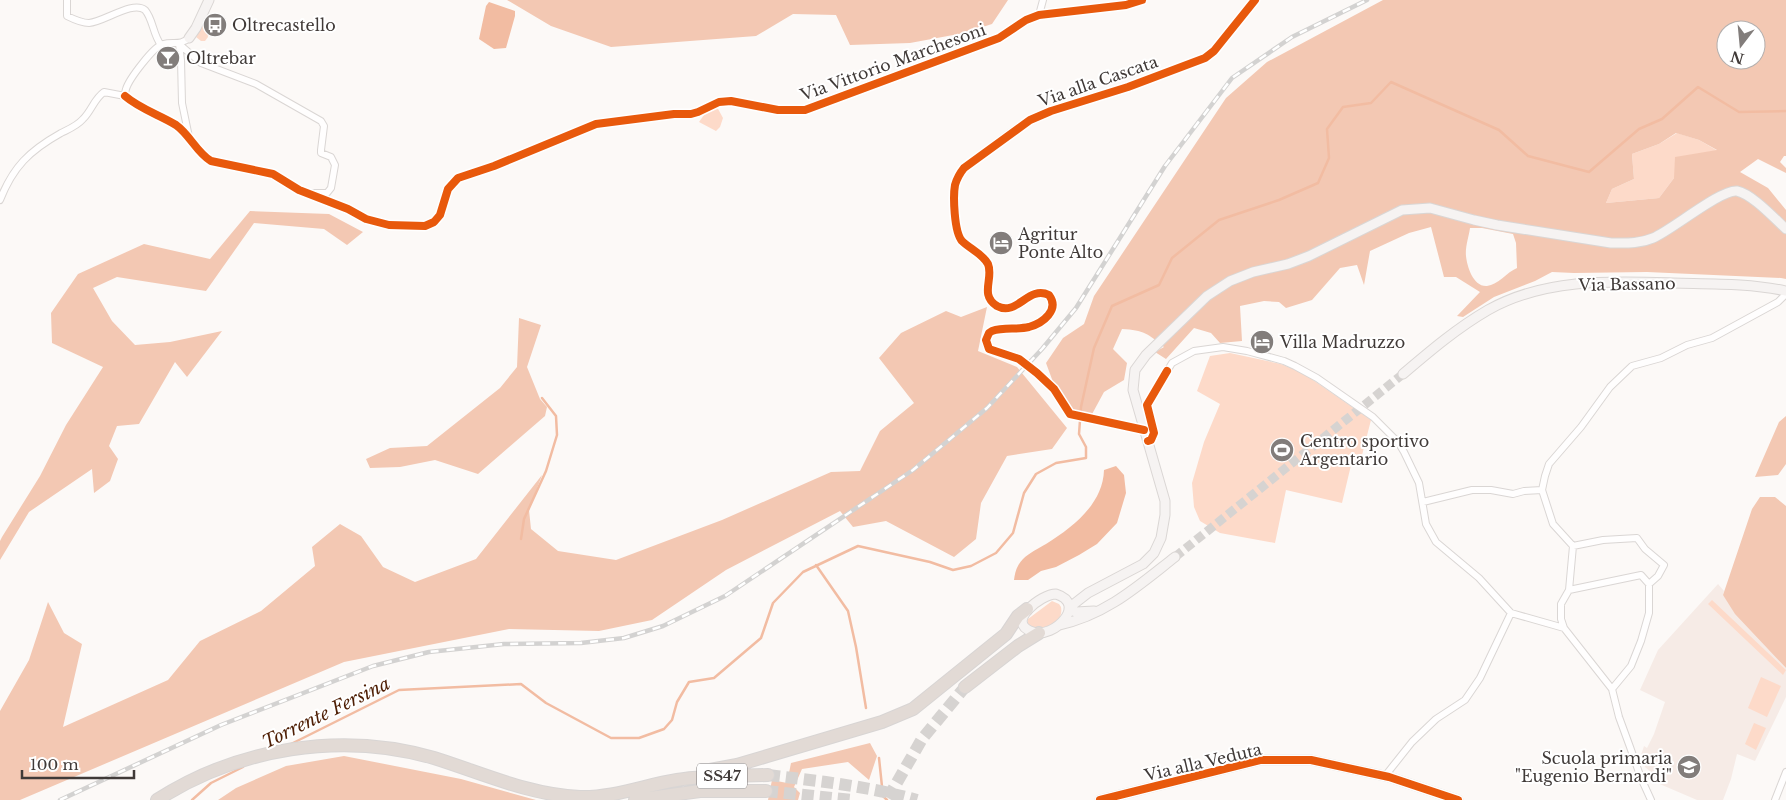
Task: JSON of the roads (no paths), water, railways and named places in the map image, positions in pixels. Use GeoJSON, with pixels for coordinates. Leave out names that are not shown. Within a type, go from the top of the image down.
{"type":"FeatureCollection","features":[{"type":"Feature","properties":{"kind":"highway"},"geometry":{"type":"LineString","coordinates":[[678,780],[691,773],[737,765],[874,725],[913,709],[1006,634],[1018,616],[1027,609]]}},
{"type":"Feature","properties":{"kind":"highway"},"geometry":{"type":"LineString","coordinates":[[965,687],[1018,646],[1039,633]]}},
{"type":"Feature","properties":{"kind":"highway","name":"SS47"},"geometry":{"type":"LineString","coordinates":[[158,800],[179,786],[246,759],[291,749],[312,747],[365,745],[392,748],[433,758],[524,788],[544,793],[580,797],[598,796],[678,780],[768,775]]}},
{"type":"Feature","properties":{"kind":"highway","name":"SS47"},"geometry":{"type":"LineString","coordinates":[[635,800],[700,791],[766,791]]}},
{"type":"Feature","properties":{"kind":"highway"},"geometry":{"type":"LineString","coordinates":[[678,794],[686,800],[705,800]]}},
{"type":"Feature","properties":{"kind":"main road"},"geometry":{"type":"LineString","coordinates":[[189,38],[210,0]]}},
{"type":"Feature","properties":{"kind":"main road"},"geometry":{"type":"LineString","coordinates":[[1059,625],[1065,618],[1069,608],[1088,593],[1143,564],[1154,553],[1162,538],[1165,501],[1132,390],[1135,370],[1146,355],[1207,296],[1230,281],[1254,272],[1302,259],[1402,210],[1430,208],[1497,225],[1611,243],[1629,243],[1641,242],[1667,232],[1722,194],[1733,191],[1745,194],[1786,229]]}},
{"type":"Feature","properties":{"kind":"main road","name":"Via Bassano"},"geometry":{"type":"LineString","coordinates":[[1403,374],[1456,331],[1490,309],[1531,292],[1554,287],[1608,281],[1730,284],[1764,286],[1786,293]]}},
{"type":"Feature","properties":{"kind":"main road"},"geometry":{"type":"LineString","coordinates":[[1088,593],[1046,595],[1027,609],[1023,616],[1023,623],[1030,631],[1039,633],[1046,632],[1059,625],[1080,620],[1102,610],[1175,557]]}},
{"type":"Feature","properties":{"kind":"main road"},"geometry":{"type":"LineString","coordinates":[[1060,595],[1065,598],[1069,608],[1076,612],[1102,610]]}},
{"type":"Feature","properties":{"kind":"main road","name":"Via alla Veduta"},"geometry":{"type":"LineString","coordinates":[[1100,800],[1260,760],[1311,760],[1385,776],[1441,796],[1458,800]]}},
{"type":"Feature","properties":{"kind":"street"},"geometry":{"type":"LineString","coordinates":[[67,0],[67,16],[86,23],[98,21],[130,5],[142,7],[146,11],[157,40],[161,45]]}},
{"type":"Feature","properties":{"kind":"street"},"geometry":{"type":"LineString","coordinates":[[1039,15],[1043,0]]}},
{"type":"Feature","properties":{"kind":"street","name":"Via Vittorio Marchesoni"},"geometry":{"type":"LineString","coordinates":[[125,96],[133,103],[177,126],[189,137],[205,157],[211,161],[273,174],[307,194],[348,209],[366,219],[388,225],[425,226],[434,222],[440,215],[448,189],[458,178],[494,166],[596,124],[674,114],[691,114],[720,102],[731,101],[778,110],[805,110],[999,38],[1026,20],[1039,15],[1126,5],[1142,0]]}},
{"type":"Feature","properties":{"kind":"street","name":"Via alla Cascata"},"geometry":{"type":"LineString","coordinates":[[1023,362],[1012,356],[996,353],[989,349],[986,343],[987,336],[997,330],[1025,328],[1036,324],[1050,313],[1053,304],[1052,299],[1049,295],[1039,292],[1014,307],[1005,308],[996,305],[990,300],[987,292],[989,272],[987,262],[981,255],[962,241],[958,232],[954,194],[959,174],[981,154],[1030,120],[1051,111],[1128,87],[1205,58],[1214,51],[1255,0]]}},
{"type":"Feature","properties":{"kind":"street"},"geometry":{"type":"LineString","coordinates":[[0,200],[8,180],[21,162],[60,134],[74,127],[84,118],[98,97],[104,92],[125,96],[128,83],[161,45],[179,44],[189,38]]}},
{"type":"Feature","properties":{"kind":"street"},"geometry":{"type":"LineString","coordinates":[[179,44],[201,64],[256,84],[321,121],[324,126],[322,153],[331,157],[335,165],[331,188],[327,193],[307,194]]}},
{"type":"Feature","properties":{"kind":"street","name":"Via Vittorio Marchesoni"},"geometry":{"type":"LineString","coordinates":[[179,44],[182,103],[189,137]]}},
{"type":"Feature","properties":{"kind":"street"},"geometry":{"type":"LineString","coordinates":[[1652,800],[1631,752],[1612,689],[1564,628],[1561,619],[1561,604],[1569,590],[1573,546],[1553,524],[1542,490],[1549,464],[1581,427],[1610,387],[1632,366],[1661,358],[1687,345],[1712,338],[1778,302],[1786,293]]}},
{"type":"Feature","properties":{"kind":"street"},"geometry":{"type":"LineString","coordinates":[[1148,441],[1151,440],[1154,433],[1146,405],[1175,361],[1194,352],[1223,347],[1284,361],[1338,391],[1378,420],[1398,442],[1419,483],[1426,524],[1436,542],[1479,578],[1510,613],[1564,628]]}},
{"type":"Feature","properties":{"kind":"street"},"geometry":{"type":"LineString","coordinates":[[1030,367],[1054,389],[1068,412],[1074,416],[1144,430]]}},
{"type":"Feature","properties":{"kind":"street"},"geometry":{"type":"LineString","coordinates":[[1423,502],[1472,490],[1491,490],[1513,494],[1542,490]]}},
{"type":"Feature","properties":{"kind":"street"},"geometry":{"type":"LineString","coordinates":[[1573,546],[1603,540],[1636,538],[1645,549],[1664,565],[1658,576],[1649,584]]}},
{"type":"Feature","properties":{"kind":"street"},"geometry":{"type":"LineString","coordinates":[[1569,590],[1641,575],[1649,584],[1649,613],[1640,641],[1631,666],[1612,689]]}},
{"type":"Feature","properties":{"kind":"street"},"geometry":{"type":"LineString","coordinates":[[1385,776],[1407,748],[1432,724],[1465,700],[1480,678],[1510,613]]}},
{"type":"Feature","properties":{"kind":"street"},"geometry":{"type":"LineString","coordinates":[[1775,800],[1786,772]]}},
{"type":"Feature","properties":{"kind":"waterway","name":"Torrente Fersina"},"geometry":{"type":"LineString","coordinates":[[291,744],[399,690],[521,684],[546,703],[611,738],[639,738],[664,729],[672,720],[677,702],[689,682],[714,678],[761,638],[773,603],[803,572],[858,546],[930,562],[953,570],[971,566],[996,553],[1013,533],[1024,493],[1036,474],[1056,463],[1086,458],[1086,447],[1079,434],[1081,407],[1094,348],[1112,306],[1159,285],[1172,258],[1219,220],[1279,200],[1318,183],[1329,158],[1327,129],[1343,107],[1371,103],[1391,82],[1499,130],[1528,156],[1589,172],[1639,129],[1662,119],[1698,87],[1739,112],[1786,111]]}},
{"type":"Feature","properties":{"kind":"waterway"},"geometry":{"type":"LineString","coordinates":[[521,539],[524,519],[546,471],[557,435],[556,416],[542,398]]}},
{"type":"Feature","properties":{"kind":"waterway"},"geometry":{"type":"LineString","coordinates":[[816,565],[848,611],[866,708]]}},
{"type":"Feature","properties":{"kind":"waterway"},"geometry":{"type":"LineString","coordinates":[[879,758],[883,796],[887,800]]}},
{"type":"Feature","properties":{"kind":"waterway","name":"Torrente Fersina"},"geometry":{"type":"LineString","coordinates":[[192,800],[211,783],[243,767]]}},
{"type":"Feature","properties":{"kind":"tunnel"},"geometry":{"type":"LineString","coordinates":[[1175,557],[1403,374]]}},
{"type":"Feature","properties":{"kind":"tunnel"},"geometry":{"type":"LineString","coordinates":[[888,798],[922,739],[965,687]]}},
{"type":"Feature","properties":{"kind":"tunnel"},"geometry":{"type":"LineString","coordinates":[[768,775],[862,788],[917,800]]}},
{"type":"Feature","properties":{"kind":"tunnel"},"geometry":{"type":"LineString","coordinates":[[766,791],[852,800]]}},
{"type":"Feature","properties":{"kind":"railway"},"geometry":{"type":"LineString","coordinates":[[60,800],[221,725],[373,666],[429,652],[504,644],[581,643],[624,638],[663,626],[725,596],[913,470],[987,408],[1042,349],[1076,308],[1165,166],[1232,78],[1292,37],[1367,0]]}},
{"type":"Feature","properties":{"kind":"place","name":"Oltrecastello"},"geometry":{"type":"Point","coordinates":[215,25]}},
{"type":"Feature","properties":{"kind":"place","name":"Oltrebar"},"geometry":{"type":"Point","coordinates":[168,58]}},
{"type":"Feature","properties":{"kind":"place","name":"Agritur Ponte Alto"},"geometry":{"type":"Point","coordinates":[1001,243]}},
{"type":"Feature","properties":{"kind":"place","name":"Villa Madruzzo"},"geometry":{"type":"Point","coordinates":[1262,342]}},
{"type":"Feature","properties":{"kind":"place","name":"Centro sportivo Argentario"},"geometry":{"type":"Point","coordinates":[1282,450]}},
{"type":"Feature","properties":{"kind":"place","name":"Scuola primaria \"Eugenio Bernardi\""},"geometry":{"type":"Point","coordinates":[1689,767]}}]}
